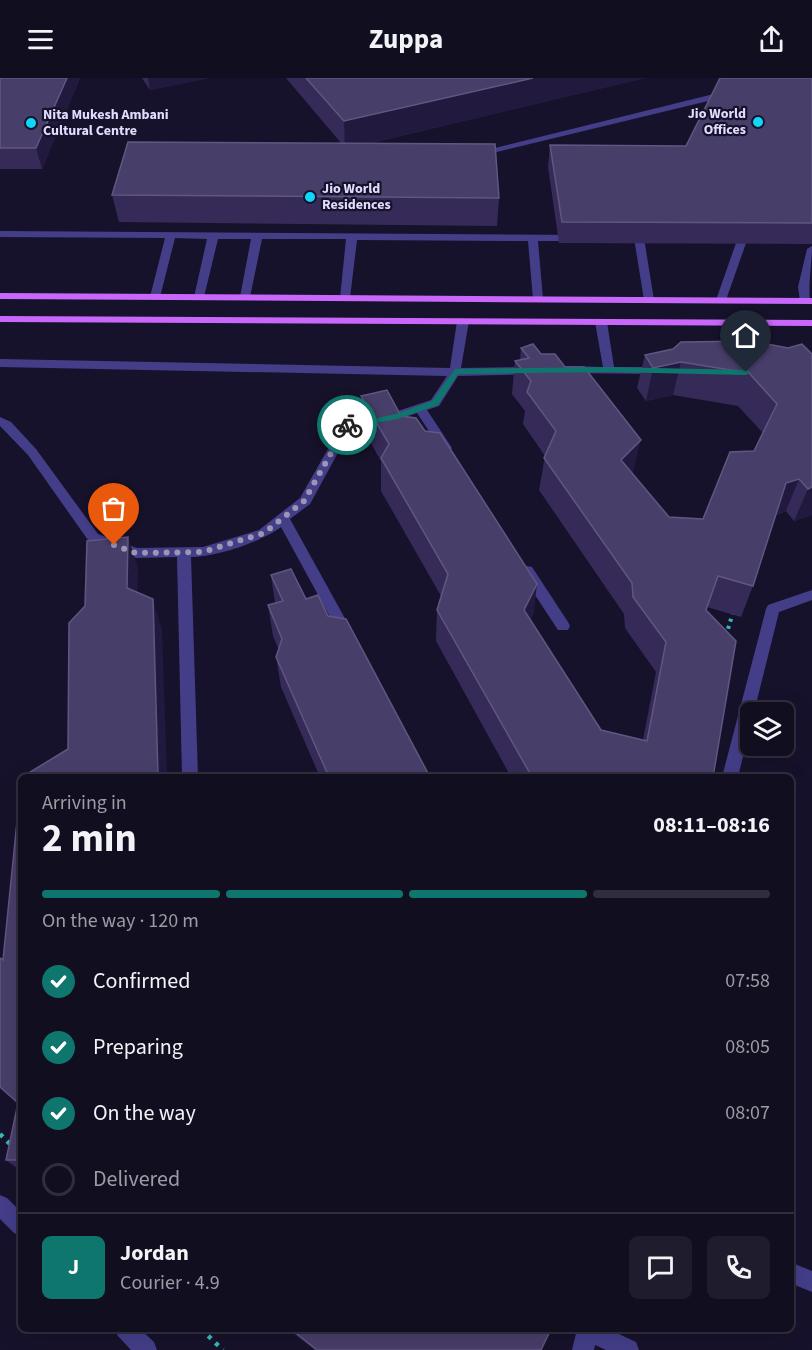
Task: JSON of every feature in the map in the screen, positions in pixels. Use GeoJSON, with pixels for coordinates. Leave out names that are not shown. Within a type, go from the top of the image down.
{"type":"FeatureCollection","features":[{"type":"Feature","properties":{"kind":"main road"},"geometry":{"type":"LineString","coordinates":[[0,296],[808,301]]}},
{"type":"Feature","properties":{"kind":"main road"},"geometry":{"type":"LineString","coordinates":[[0,319],[812,323]]}},
{"type":"Feature","properties":{"kind":"lane"},"geometry":{"type":"LineString","coordinates":[[468,156],[740,90]]}},
{"type":"Feature","properties":{"kind":"lane"},"geometry":{"type":"LineString","coordinates":[[721,300],[750,217]]}},
{"type":"Feature","properties":{"kind":"lane"},"geometry":{"type":"LineString","coordinates":[[0,234],[592,238]]}},
{"type":"Feature","properties":{"kind":"lane"},"geometry":{"type":"LineString","coordinates":[[155,297],[171,235]]}},
{"type":"Feature","properties":{"kind":"lane"},"geometry":{"type":"LineString","coordinates":[[200,297],[213,236]]}},
{"type":"Feature","properties":{"kind":"lane"},"geometry":{"type":"LineString","coordinates":[[245,297],[257,236]]}},
{"type":"Feature","properties":{"kind":"lane"},"geometry":{"type":"LineString","coordinates":[[345,298],[352,236]]}},
{"type":"Feature","properties":{"kind":"lane"},"geometry":{"type":"LineString","coordinates":[[533,238],[538,299]]}},
{"type":"Feature","properties":{"kind":"lane"},"geometry":{"type":"LineString","coordinates":[[628,238],[645,238],[649,300]]}},
{"type":"Feature","properties":{"kind":"lane"},"geometry":{"type":"LineString","coordinates":[[731,239],[742,239]]}},
{"type":"Feature","properties":{"kind":"lane"},"geometry":{"type":"LineString","coordinates":[[808,301],[803,287],[812,249]]}},
{"type":"Feature","properties":{"kind":"lane"},"geometry":{"type":"LineString","coordinates":[[0,421],[7,425],[32,452],[93,537],[136,553],[203,552],[264,533],[304,501],[348,424],[397,416],[435,403],[455,372],[463,321]]}},
{"type":"Feature","properties":{"kind":"lane"},"geometry":{"type":"LineString","coordinates":[[602,322],[609,370]]}},
{"type":"Feature","properties":{"kind":"lane"},"geometry":{"type":"LineString","coordinates":[[0,363],[455,372],[678,371]]}},
{"type":"Feature","properties":{"kind":"lane"},"geometry":{"type":"LineString","coordinates":[[420,408],[452,458]]}},
{"type":"Feature","properties":{"kind":"lane"},"geometry":{"type":"LineString","coordinates":[[283,518],[351,642]]}},
{"type":"Feature","properties":{"kind":"lane"},"geometry":{"type":"LineString","coordinates":[[184,552],[189,774]]}},
{"type":"Feature","properties":{"kind":"lane"},"geometry":{"type":"LineString","coordinates":[[518,557],[563,626]]}},
{"type":"Feature","properties":{"kind":"lane"},"geometry":{"type":"LineString","coordinates":[[731,774],[772,609],[812,595]]}},
{"type":"Feature","properties":{"kind":"lane"},"geometry":{"type":"LineString","coordinates":[[0,1205],[18,1223]]}},
{"type":"Feature","properties":{"kind":"lane"},"geometry":{"type":"LineString","coordinates":[[794,1274],[812,1282]]}},
{"type":"Feature","properties":{"kind":"lane"},"geometry":{"type":"LineString","coordinates":[[128,1332],[146,1350]]}},
{"type":"Feature","properties":{"kind":"lane"},"geometry":{"type":"LineString","coordinates":[[586,1336],[628,1350]]}},
{"type":"Feature","properties":{"kind":"path"},"geometry":{"type":"LineString","coordinates":[[724,641],[735,606]]}},
{"type":"Feature","properties":{"kind":"path"},"geometry":{"type":"LineString","coordinates":[[0,1134],[18,1151]]}},
{"type":"Feature","properties":{"kind":"path"},"geometry":{"type":"LineString","coordinates":[[204,1332],[223,1350]]}},
{"type":"Feature","properties":{"kind":"building","name":"Nita Mukesh Ambani Cultural Centre"},"geometry":{"type":"Polygon","coordinates":[[[0,78],[67,78],[36,148],[0,148],[0,78]]]}},
{"type":"Feature","properties":{"kind":"building"},"geometry":{"type":"Polygon","coordinates":[[[306,78],[533,78],[344,121],[306,78]]]}},
{"type":"Feature","properties":{"kind":"building","name":"Jio World Offices"},"geometry":{"type":"Polygon","coordinates":[[[720,78],[812,78],[812,223],[562,222],[550,145],[686,146],[720,78]]]}},
{"type":"Feature","properties":{"kind":"building"},"geometry":{"type":"Polygon","coordinates":[[[128,142],[495,144],[499,198],[112,195],[128,142]]]}},
{"type":"Feature","properties":{"kind":"building"},"geometry":{"type":"Polygon","coordinates":[[[752,341],[788,348],[802,344],[812,354],[812,487],[808,489],[799,479],[786,483],[753,586],[718,576],[706,610],[736,641],[714,774],[530,774],[437,610],[448,574],[381,458],[389,444],[361,396],[387,390],[401,416],[416,418],[425,431],[440,433],[537,584],[524,610],[601,730],[647,741],[666,642],[633,597],[632,583],[544,458],[556,431],[527,392],[531,381],[515,361],[529,358],[521,348],[533,344],[541,354],[555,354],[565,367],[584,367],[641,440],[621,460],[669,517],[703,519],[730,452],[754,451],[777,404],[749,373],[681,362],[653,368],[645,355],[673,349],[681,342],[752,341]]]}},
{"type":"Feature","properties":{"kind":"building"},"geometry":{"type":"Polygon","coordinates":[[[128,537],[127,588],[153,599],[158,774],[27,774],[68,749],[69,623],[85,606],[87,541],[128,537]]]}},
{"type":"Feature","properties":{"kind":"building"},"geometry":{"type":"Polygon","coordinates":[[[291,569],[306,599],[318,595],[328,616],[346,619],[428,774],[328,774],[276,657],[282,639],[268,605],[283,601],[271,575],[291,569]]]}},
{"type":"Feature","properties":{"kind":"building"},"geometry":{"type":"Polygon","coordinates":[[[18,812],[18,1103],[0,1087],[0,958],[3,960],[18,812]]]}},
{"type":"Feature","properties":{"kind":"building"},"geometry":{"type":"Polygon","coordinates":[[[18,1103],[18,1160],[6,1160],[18,1103]]]}},
{"type":"Feature","properties":{"kind":"building"},"geometry":{"type":"Polygon","coordinates":[[[295,1332],[550,1332],[541,1350],[317,1350],[295,1332]]]}},
{"type":"Feature","properties":{"kind":"way so far"},"geometry":{"type":"LineString","coordinates":[[114,545],[136,553],[203,552],[264,533],[304,501],[347,425]]}},
{"type":"Feature","properties":{"kind":"place","name":"Jio World Offices"},"geometry":{"type":"Point","coordinates":[758,122]}},
{"type":"Feature","properties":{"kind":"place","name":"Nita Mukesh Ambani Cultural Centre"},"geometry":{"type":"Point","coordinates":[31,123]}},
{"type":"Feature","properties":{"kind":"place","name":"Jio World Residences"},"geometry":{"type":"Point","coordinates":[310,197]}},
{"type":"Feature","properties":{"kind":"route"},"geometry":{"type":"LineString","coordinates":[[347,425],[397,416],[435,403],[455,372],[609,370],[746,372]]}}]}
